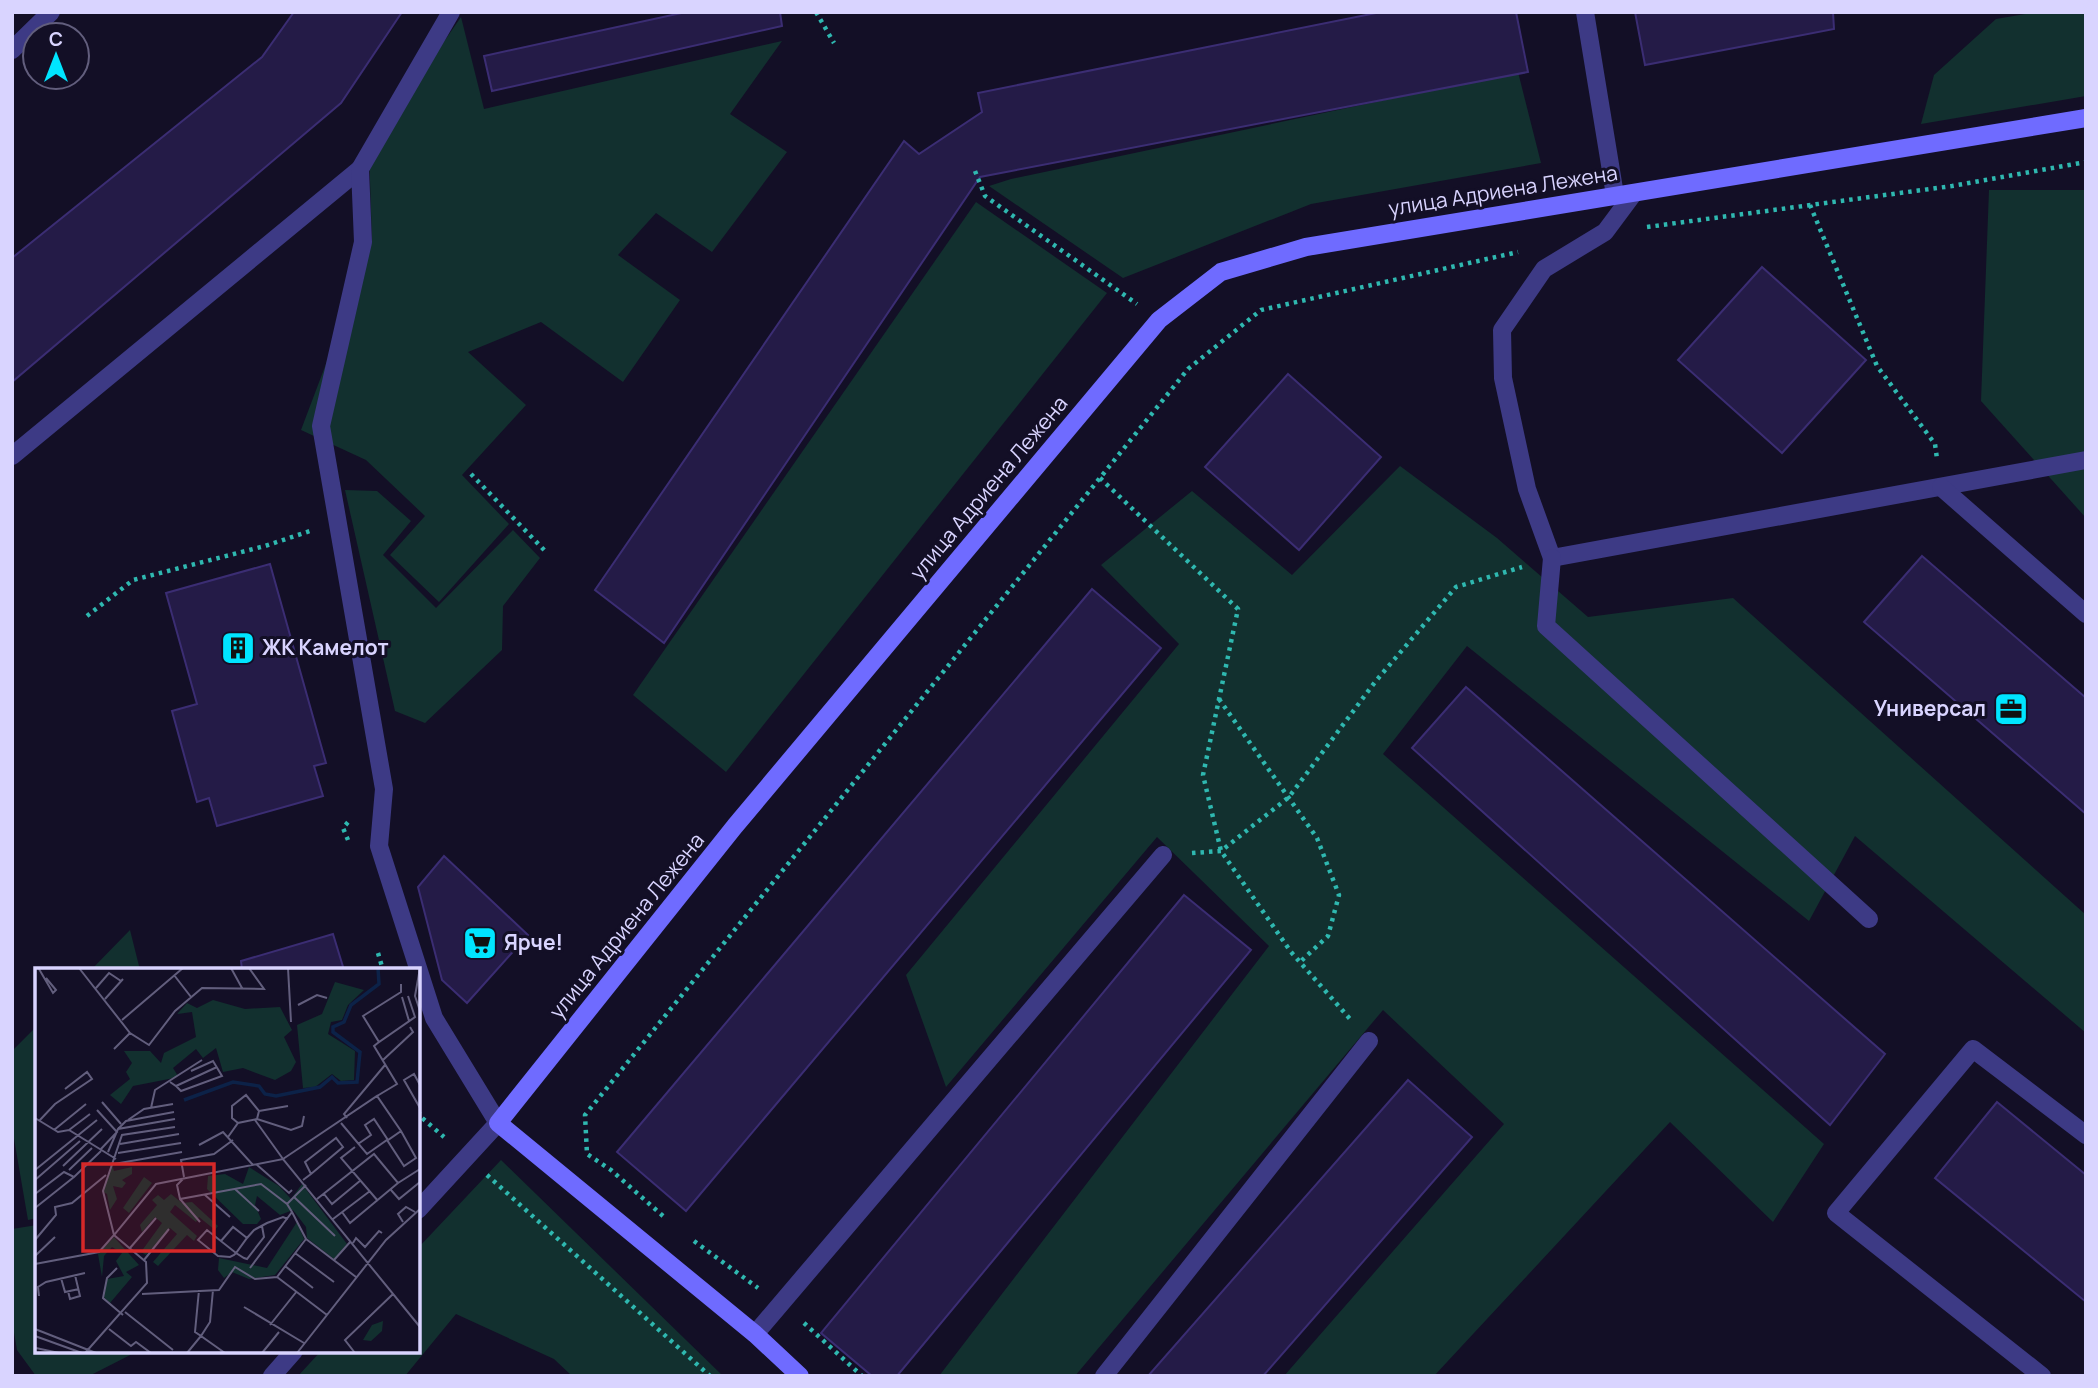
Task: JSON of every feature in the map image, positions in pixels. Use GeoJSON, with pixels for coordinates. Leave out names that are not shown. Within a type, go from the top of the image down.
{"type":"FeatureCollection","features":[{"type":"Feature","properties":{"kind":"street","name":"улица Адриена Лежена"},"geometry":{"type":"LineString","coordinates":[[498,1123],[735,826],[1159,320],[1222,272],[1306,247],[2086,118]]}},
{"type":"Feature","properties":{"kind":"street"},"geometry":{"type":"LineString","coordinates":[[498,1123],[754,1334],[800,1376]]}},
{"type":"Feature","properties":{"kind":"lane"},"geometry":{"type":"LineString","coordinates":[[12,50],[51,12]]}},
{"type":"Feature","properties":{"kind":"lane"},"geometry":{"type":"LineString","coordinates":[[12,456],[360,169],[450,12]]}},
{"type":"Feature","properties":{"kind":"lane"},"geometry":{"type":"LineString","coordinates":[[1585,12],[1615,195]]}},
{"type":"Feature","properties":{"kind":"lane"},"geometry":{"type":"LineString","coordinates":[[360,169],[363,242],[321,426],[384,789],[379,846],[418,968]]}},
{"type":"Feature","properties":{"kind":"lane"},"geometry":{"type":"LineString","coordinates":[[1634,193],[1605,232],[1544,269],[1502,330],[1503,378],[1527,489],[1552,558],[1546,626],[1869,919]]}},
{"type":"Feature","properties":{"kind":"lane"},"geometry":{"type":"LineString","coordinates":[[1552,558],[2086,460]]}},
{"type":"Feature","properties":{"kind":"lane"},"geometry":{"type":"LineString","coordinates":[[1941,486],[2086,614]]}},
{"type":"Feature","properties":{"kind":"lane"},"geometry":{"type":"LineString","coordinates":[[754,1334],[1163,855]]}},
{"type":"Feature","properties":{"kind":"lane"},"geometry":{"type":"LineString","coordinates":[[420,974],[434,1018],[498,1123],[420,1208]]}},
{"type":"Feature","properties":{"kind":"lane"},"geometry":{"type":"LineString","coordinates":[[1104,1376],[1369,1041]]}},
{"type":"Feature","properties":{"kind":"lane"},"geometry":{"type":"LineString","coordinates":[[2042,1376],[1836,1213],[1973,1049],[2086,1135]]}},
{"type":"Feature","properties":{"kind":"lane"},"geometry":{"type":"LineString","coordinates":[[272,1376],[292,1353]]}},
{"type":"Feature","properties":{"kind":"path"},"geometry":{"type":"LineString","coordinates":[[816,12],[834,43]]}},
{"type":"Feature","properties":{"kind":"path"},"geometry":{"type":"LineString","coordinates":[[1605,232],[1952,187],[2086,162]]}},
{"type":"Feature","properties":{"kind":"path"},"geometry":{"type":"LineString","coordinates":[[975,171],[985,196],[1159,320]]}},
{"type":"Feature","properties":{"kind":"path"},"geometry":{"type":"LineString","coordinates":[[1810,205],[1877,366],[1935,444],[1941,486]]}},
{"type":"Feature","properties":{"kind":"path"},"geometry":{"type":"LineString","coordinates":[[663,1216],[611,1170],[587,1154],[585,1115],[1188,369],[1261,310],[1526,250]]}},
{"type":"Feature","properties":{"kind":"path"},"geometry":{"type":"LineString","coordinates":[[471,474],[547,553]]}},
{"type":"Feature","properties":{"kind":"path"},"geometry":{"type":"LineString","coordinates":[[1100,478],[1238,609],[1203,775],[1221,851],[1300,962],[1369,1041]]}},
{"type":"Feature","properties":{"kind":"path"},"geometry":{"type":"LineString","coordinates":[[87,616],[133,580],[265,546],[338,522]]}},
{"type":"Feature","properties":{"kind":"path"},"geometry":{"type":"LineString","coordinates":[[1221,851],[1289,797],[1375,682],[1456,587],[1552,558]]}},
{"type":"Feature","properties":{"kind":"path"},"geometry":{"type":"LineString","coordinates":[[1219,699],[1317,838],[1339,895],[1328,936],[1300,962]]}},
{"type":"Feature","properties":{"kind":"path"},"geometry":{"type":"LineString","coordinates":[[420,1116],[710,1376]]}},
{"type":"Feature","properties":{"kind":"path"},"geometry":{"type":"LineString","coordinates":[[684,1234],[744,1279]]}},
{"type":"Feature","properties":{"kind":"green space"},"geometry":{"type":"Polygon","coordinates":[[[2037,12],[2086,12],[2086,96],[1921,124],[1934,75],[1996,19],[2037,12]]]}},
{"type":"Feature","properties":{"kind":"green space"},"geometry":{"type":"Polygon","coordinates":[[[461,17],[484,109],[782,41],[730,114],[787,152],[712,252],[656,213],[618,255],[680,300],[623,382],[541,322],[468,352],[526,405],[462,475],[509,524],[439,602],[390,555],[425,516],[366,460],[301,430],[372,242],[369,150],[461,17]]]}},
{"type":"Feature","properties":{"kind":"green space"},"geometry":{"type":"Polygon","coordinates":[[[1518,72],[1541,163],[1311,204],[1123,278],[989,186],[1011,179],[1518,72]]]}},
{"type":"Feature","properties":{"kind":"green space"},"geometry":{"type":"Polygon","coordinates":[[[1989,190],[2086,190],[2086,518],[1981,401],[1989,190]]]}},
{"type":"Feature","properties":{"kind":"green space"},"geometry":{"type":"Polygon","coordinates":[[[976,202],[1107,293],[726,772],[633,695],[976,202]]]}},
{"type":"Feature","properties":{"kind":"green space"},"geometry":{"type":"Polygon","coordinates":[[[1400,466],[1497,538],[1588,617],[1733,598],[2086,915],[2086,1033],[1855,836],[1809,921],[1467,646],[1383,754],[1824,1144],[1773,1222],[1670,1122],[1434,1376],[1284,1376],[1504,1124],[1383,1010],[1075,1376],[939,1376],[1269,946],[1157,837],[946,1087],[906,975],[1179,644],[1101,565],[1192,491],[1292,575],[1400,466]]]}},
{"type":"Feature","properties":{"kind":"green space"},"geometry":{"type":"Polygon","coordinates":[[[345,490],[377,491],[411,521],[383,555],[436,608],[513,530],[540,558],[503,606],[502,650],[425,723],[395,711],[345,490]]]}},
{"type":"Feature","properties":{"kind":"green space"},"geometry":{"type":"Polygon","coordinates":[[[130,930],[140,968],[93,968],[130,930]]]}},
{"type":"Feature","properties":{"kind":"green space"},"geometry":{"type":"Polygon","coordinates":[[[35,1028],[35,1218],[28,1220],[12,1127],[12,1051],[35,1028]]]}},
{"type":"Feature","properties":{"kind":"green space"},"geometry":{"type":"Polygon","coordinates":[[[501,1160],[723,1376],[572,1376],[554,1359],[456,1314],[405,1376],[298,1376],[319,1353],[420,1353],[420,1246],[501,1160]]]}},
{"type":"Feature","properties":{"kind":"green space"},"geometry":{"type":"Polygon","coordinates":[[[35,1225],[35,1353],[134,1353],[89,1376],[36,1376],[17,1350],[12,1321],[12,1229],[35,1225]]]}},
{"type":"Feature","properties":{"kind":"building"},"geometry":{"type":"Polygon","coordinates":[[[294,12],[402,12],[341,103],[12,382],[12,258],[262,57],[294,12]]]}},
{"type":"Feature","properties":{"kind":"building"},"geometry":{"type":"Polygon","coordinates":[[[686,12],[780,12],[782,26],[492,91],[484,56],[686,12]]]}},
{"type":"Feature","properties":{"kind":"building"},"geometry":{"type":"Polygon","coordinates":[[[1381,12],[1516,12],[1528,72],[980,177],[664,643],[595,590],[904,141],[919,154],[982,112],[978,93],[1381,12]]]}},
{"type":"Feature","properties":{"kind":"building"},"geometry":{"type":"Polygon","coordinates":[[[1635,12],[1833,12],[1834,29],[1645,65],[1635,12]]]}},
{"type":"Feature","properties":{"kind":"building"},"geometry":{"type":"Polygon","coordinates":[[[1762,267],[1866,360],[1782,453],[1678,360],[1762,267]]]}},
{"type":"Feature","properties":{"kind":"building"},"geometry":{"type":"Polygon","coordinates":[[[1288,374],[1381,457],[1299,550],[1205,467],[1288,374]]]}},
{"type":"Feature","properties":{"kind":"building"},"geometry":{"type":"Polygon","coordinates":[[[1922,556],[2086,698],[2086,814],[1864,622],[1922,556]]]}},
{"type":"Feature","properties":{"kind":"building","name":"ЖК Камелот"},"geometry":{"type":"Polygon","coordinates":[[[270,564],[326,763],[314,766],[323,796],[217,826],[209,798],[197,802],[172,711],[197,704],[166,593],[270,564]]]}},
{"type":"Feature","properties":{"kind":"building"},"geometry":{"type":"Polygon","coordinates":[[[1092,589],[1161,648],[686,1211],[617,1152],[1092,589]]]}},
{"type":"Feature","properties":{"kind":"building"},"geometry":{"type":"Polygon","coordinates":[[[1466,687],[1885,1054],[1830,1125],[1412,748],[1466,687]]]}},
{"type":"Feature","properties":{"kind":"building"},"geometry":{"type":"Polygon","coordinates":[[[444,856],[528,935],[467,1003],[442,980],[418,887],[444,856]]]}},
{"type":"Feature","properties":{"kind":"building"},"geometry":{"type":"Polygon","coordinates":[[[1184,895],[1251,950],[897,1376],[872,1376],[821,1333],[1184,895]]]}},
{"type":"Feature","properties":{"kind":"building"},"geometry":{"type":"Polygon","coordinates":[[[333,934],[343,968],[242,968],[241,961],[333,934]]]}},
{"type":"Feature","properties":{"kind":"building"},"geometry":{"type":"Polygon","coordinates":[[[1408,1080],[1472,1137],[1263,1376],[1148,1376],[1408,1080]]]}},
{"type":"Feature","properties":{"kind":"building"},"geometry":{"type":"Polygon","coordinates":[[[1997,1102],[2086,1175],[2086,1302],[1935,1178],[1997,1102]]]}},
{"type":"Feature","properties":{"kind":"place","name":"ЖК Камелот"},"geometry":{"type":"Point","coordinates":[238,648]}},
{"type":"Feature","properties":{"kind":"place","name":"Универсал"},"geometry":{"type":"Point","coordinates":[2011,709]}},
{"type":"Feature","properties":{"kind":"place","name":"Ярче!"},"geometry":{"type":"Point","coordinates":[480,943]}}]}
